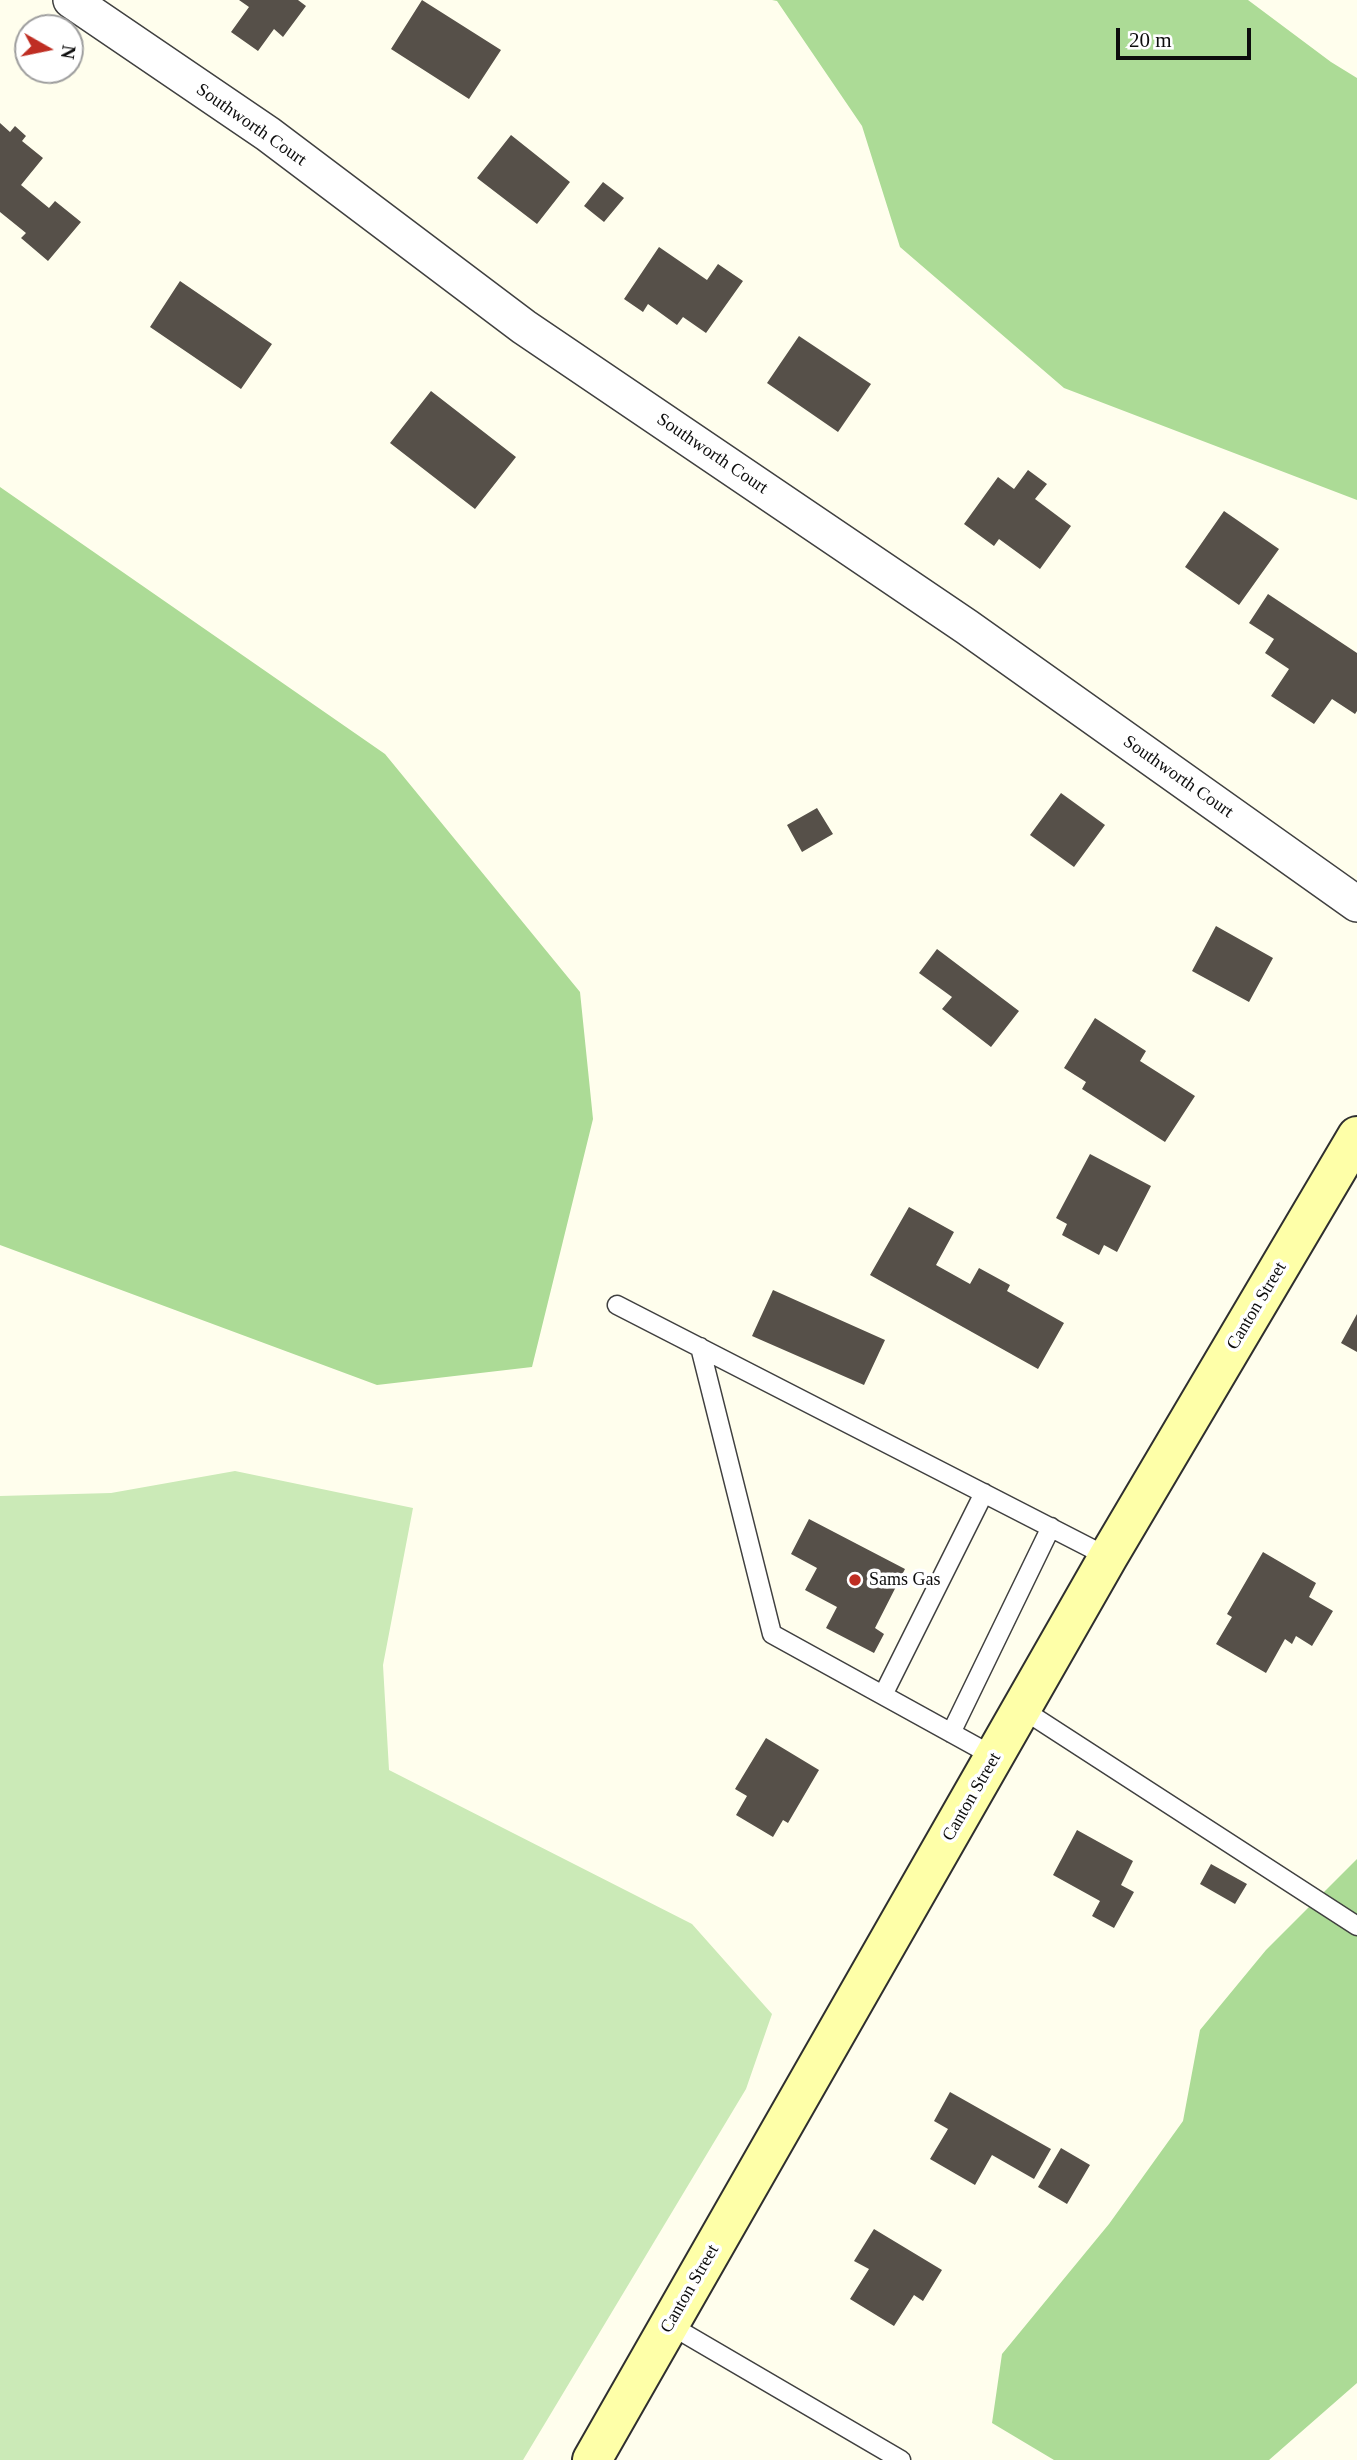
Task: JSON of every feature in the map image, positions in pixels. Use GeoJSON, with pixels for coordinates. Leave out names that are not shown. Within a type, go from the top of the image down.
{"type":"FeatureCollection","features":[{"type":"Feature","properties":{"kind":"main road","name":"Canton Street"},"geometry":{"type":"LineString","coordinates":[[592,2460],[1108,1557],[1357,1136]]}},
{"type":"Feature","properties":{"kind":"street","name":"Southworth Court"},"geometry":{"type":"LineString","coordinates":[[71,0],[268,135],[524,327],[967,627],[1357,904]]}},
{"type":"Feature","properties":{"kind":"lane"},"geometry":{"type":"LineString","coordinates":[[617,1305],[1108,1557]]}},
{"type":"Feature","properties":{"kind":"lane"},"geometry":{"type":"LineString","coordinates":[[700,1347],[772,1634],[995,1757]]}},
{"type":"Feature","properties":{"kind":"lane"},"geometry":{"type":"LineString","coordinates":[[883,1695],[984,1493]]}},
{"type":"Feature","properties":{"kind":"lane"},"geometry":{"type":"LineString","coordinates":[[951,1733],[1051,1527]]}},
{"type":"Feature","properties":{"kind":"lane"},"geometry":{"type":"LineString","coordinates":[[1022,1709],[1357,1926]]}},
{"type":"Feature","properties":{"kind":"lane"},"geometry":{"type":"LineString","coordinates":[[670,2325],[901,2460]]}},
{"type":"Feature","properties":{"kind":"green space"},"geometry":{"type":"Polygon","coordinates":[[[772,0],[1248,0],[1331,62],[1357,78],[1357,500],[1064,388],[900,247],[862,126],[777,1],[772,0]]]}},
{"type":"Feature","properties":{"kind":"green space"},"geometry":{"type":"Polygon","coordinates":[[[0,487],[385,754],[580,992],[593,1119],[532,1367],[377,1385],[0,1245],[0,487]]]}},
{"type":"Feature","properties":{"kind":"green space"},"geometry":{"type":"Polygon","coordinates":[[[235,1471],[413,1508],[383,1665],[389,1770],[692,1924],[772,2014],[746,2089],[523,2460],[0,2460],[0,1496],[111,1493],[235,1471]]]}},
{"type":"Feature","properties":{"kind":"green space"},"geometry":{"type":"Polygon","coordinates":[[[1357,1859],[1357,2383],[1269,2460],[1054,2460],[992,2423],[1002,2354],[1109,2224],[1183,2121],[1200,2030],[1266,1950],[1357,1859]]]}},
{"type":"Feature","properties":{"kind":"building"},"geometry":{"type":"Polygon","coordinates":[[[239,0],[298,0],[306,6],[283,37],[274,29],[258,51],[231,32],[249,7],[239,0]]]}},
{"type":"Feature","properties":{"kind":"building"},"geometry":{"type":"Polygon","coordinates":[[[422,0],[501,50],[469,99],[391,49],[422,0]]]}},
{"type":"Feature","properties":{"kind":"building"},"geometry":{"type":"Polygon","coordinates":[[[0,123],[10,132],[15,126],[26,136],[22,141],[43,158],[21,185],[49,208],[55,201],[81,222],[48,261],[21,238],[26,233],[0,212],[0,123]]]}},
{"type":"Feature","properties":{"kind":"building"},"geometry":{"type":"Polygon","coordinates":[[[511,135],[570,182],[537,224],[477,178],[511,135]]]}},
{"type":"Feature","properties":{"kind":"building"},"geometry":{"type":"Polygon","coordinates":[[[603,182],[624,198],[604,222],[584,206],[603,182]]]}},
{"type":"Feature","properties":{"kind":"building"},"geometry":{"type":"Polygon","coordinates":[[[659,247],[707,280],[718,264],[743,281],[706,333],[683,317],[677,325],[648,304],[643,312],[624,299],[659,247]]]}},
{"type":"Feature","properties":{"kind":"building"},"geometry":{"type":"Polygon","coordinates":[[[180,281],[272,344],[241,389],[150,327],[180,281]]]}},
{"type":"Feature","properties":{"kind":"building"},"geometry":{"type":"Polygon","coordinates":[[[799,336],[871,384],[838,432],[767,383],[799,336]]]}},
{"type":"Feature","properties":{"kind":"building"},"geometry":{"type":"Polygon","coordinates":[[[431,391],[516,457],[475,509],[390,443],[431,391]]]}},
{"type":"Feature","properties":{"kind":"building"},"geometry":{"type":"Polygon","coordinates":[[[1028,470],[1047,484],[1035,499],[1071,526],[1040,569],[999,539],[994,546],[964,524],[998,477],[1014,489],[1028,470]]]}},
{"type":"Feature","properties":{"kind":"building"},"geometry":{"type":"Polygon","coordinates":[[[1224,511],[1279,549],[1239,605],[1185,567],[1224,511]]]}},
{"type":"Feature","properties":{"kind":"building"},"geometry":{"type":"Polygon","coordinates":[[[1268,594],[1357,653],[1355,714],[1332,699],[1314,724],[1271,696],[1289,669],[1265,653],[1274,639],[1249,623],[1268,594]]]}},
{"type":"Feature","properties":{"kind":"building"},"geometry":{"type":"Polygon","coordinates":[[[1061,793],[1105,825],[1074,867],[1030,835],[1061,793]]]}},
{"type":"Feature","properties":{"kind":"building"},"geometry":{"type":"Polygon","coordinates":[[[817,808],[833,834],[802,852],[787,825],[817,808]]]}},
{"type":"Feature","properties":{"kind":"building"},"geometry":{"type":"Polygon","coordinates":[[[1216,926],[1273,958],[1249,1002],[1192,971],[1216,926]]]}},
{"type":"Feature","properties":{"kind":"building"},"geometry":{"type":"Polygon","coordinates":[[[937,949],[1019,1011],[991,1047],[942,1009],[952,997],[919,973],[937,949]]]}},
{"type":"Feature","properties":{"kind":"building"},"geometry":{"type":"Polygon","coordinates":[[[1095,1018],[1146,1051],[1140,1061],[1195,1096],[1165,1142],[1082,1089],[1086,1082],[1064,1068],[1095,1018]]]}},
{"type":"Feature","properties":{"kind":"building"},"geometry":{"type":"Polygon","coordinates":[[[1090,1154],[1151,1186],[1117,1252],[1104,1245],[1099,1255],[1062,1235],[1067,1224],[1056,1218],[1090,1154]]]}},
{"type":"Feature","properties":{"kind":"building"},"geometry":{"type":"Polygon","coordinates":[[[909,1207],[954,1232],[936,1265],[970,1284],[979,1268],[1010,1285],[1007,1291],[1064,1323],[1038,1369],[870,1275],[909,1207]]]}},
{"type":"Feature","properties":{"kind":"building"},"geometry":{"type":"Polygon","coordinates":[[[773,1290],[885,1340],[864,1385],[752,1336],[773,1290]]]}},
{"type":"Feature","properties":{"kind":"building"},"geometry":{"type":"Polygon","coordinates":[[[1357,1314],[1357,1352],[1341,1343],[1357,1314]]]}},
{"type":"Feature","properties":{"kind":"building","name":"Sams Gas"},"geometry":{"type":"Polygon","coordinates":[[[809,1519],[905,1569],[875,1628],[884,1634],[874,1653],[826,1628],[837,1607],[805,1590],[817,1568],[791,1554],[809,1519]]]}},
{"type":"Feature","properties":{"kind":"building"},"geometry":{"type":"Polygon","coordinates":[[[1263,1552],[1316,1583],[1309,1597],[1333,1611],[1312,1646],[1296,1636],[1292,1644],[1285,1639],[1266,1673],[1216,1644],[1232,1617],[1227,1614],[1263,1552]]]}},
{"type":"Feature","properties":{"kind":"building"},"geometry":{"type":"Polygon","coordinates":[[[766,1738],[819,1770],[788,1823],[783,1820],[773,1837],[736,1815],[747,1796],[735,1789],[766,1738]]]}},
{"type":"Feature","properties":{"kind":"building"},"geometry":{"type":"Polygon","coordinates":[[[1077,1830],[1133,1861],[1121,1885],[1134,1892],[1114,1928],[1092,1916],[1100,1901],[1053,1875],[1077,1830]]]}},
{"type":"Feature","properties":{"kind":"building"},"geometry":{"type":"Polygon","coordinates":[[[1211,1864],[1247,1884],[1235,1904],[1200,1884],[1211,1864]]]}},
{"type":"Feature","properties":{"kind":"building"},"geometry":{"type":"Polygon","coordinates":[[[950,2092],[1051,2149],[1034,2179],[992,2155],[975,2185],[930,2159],[948,2129],[934,2121],[950,2092]]]}},
{"type":"Feature","properties":{"kind":"building"},"geometry":{"type":"Polygon","coordinates":[[[1061,2148],[1090,2165],[1067,2204],[1038,2187],[1061,2148]]]}},
{"type":"Feature","properties":{"kind":"building"},"geometry":{"type":"Polygon","coordinates":[[[874,2229],[942,2270],[923,2301],[914,2295],[894,2326],[850,2299],[869,2269],[854,2261],[874,2229]]]}},
{"type":"Feature","properties":{"kind":"place","name":"Sams Gas"},"geometry":{"type":"Point","coordinates":[855,1580]}}]}
